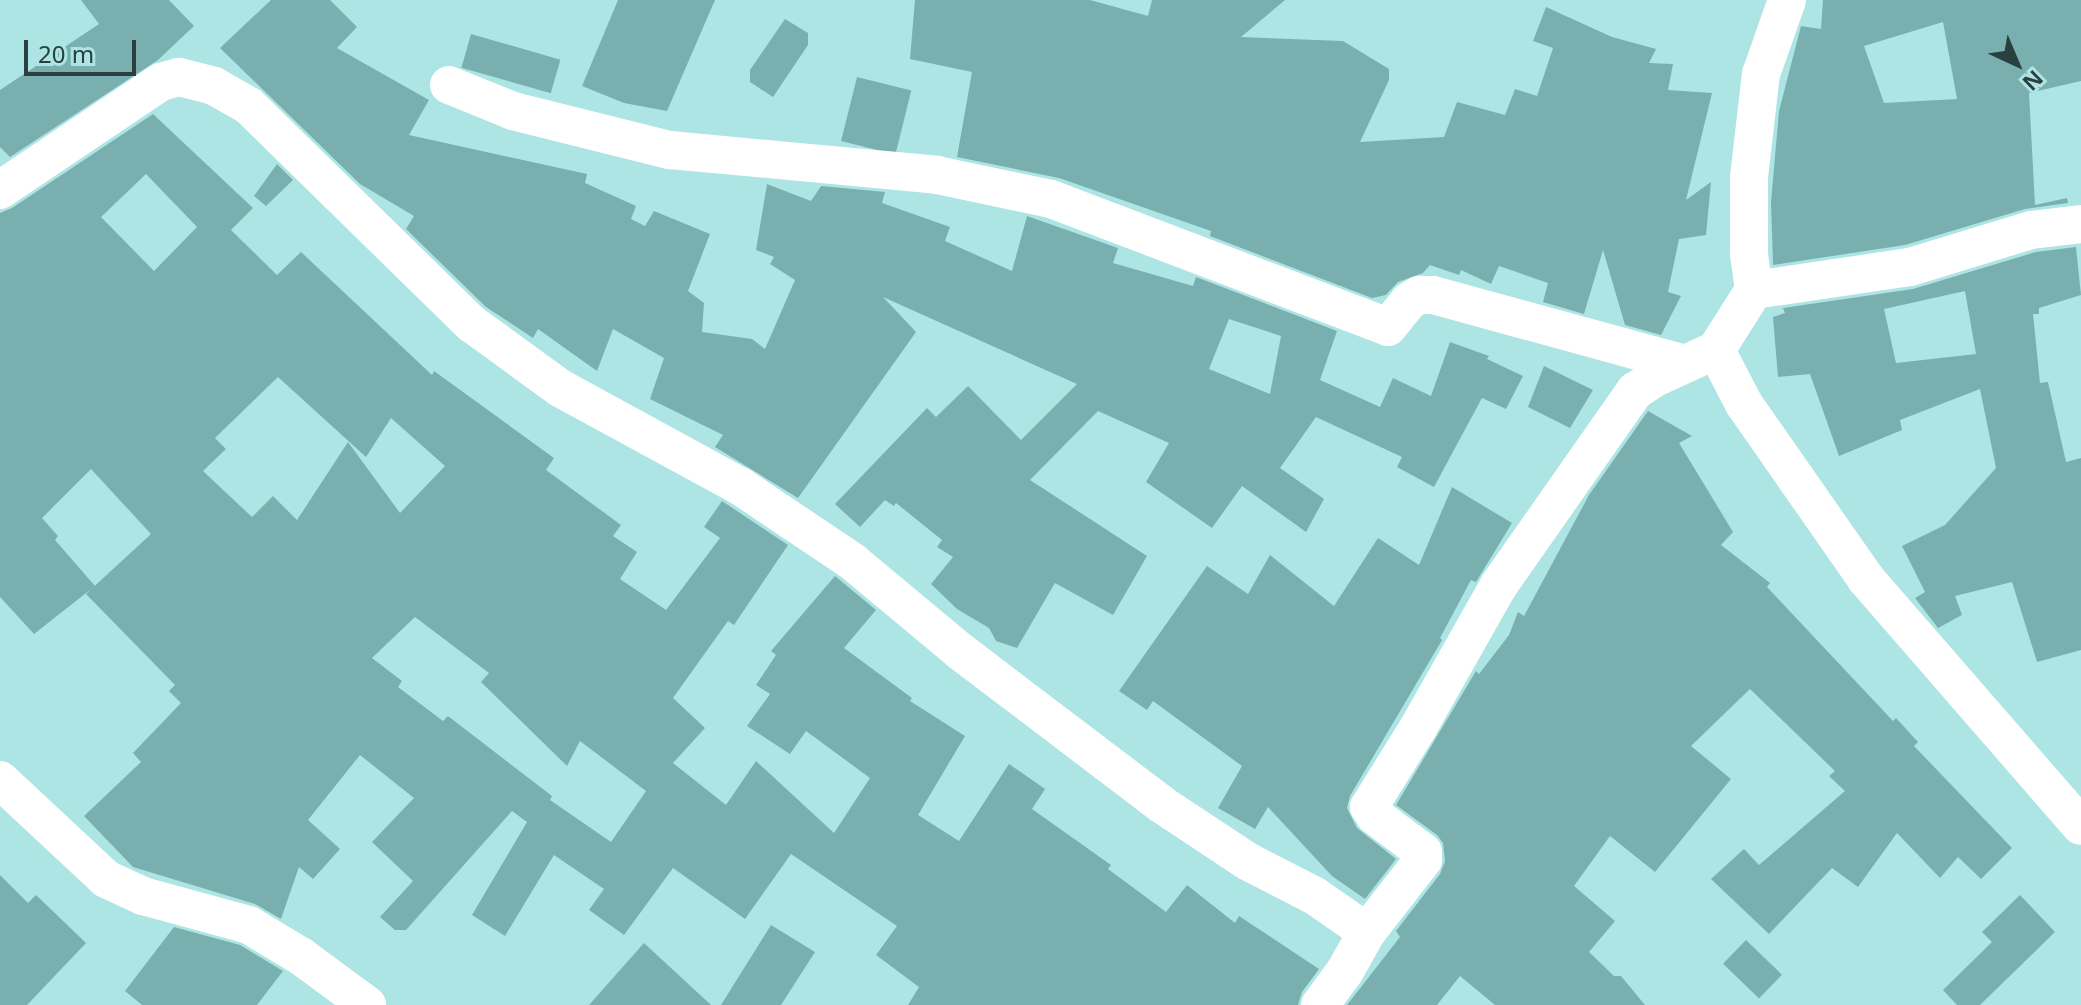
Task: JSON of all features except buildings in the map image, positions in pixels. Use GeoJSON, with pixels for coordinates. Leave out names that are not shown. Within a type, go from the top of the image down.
{"type":"FeatureCollection","features":[{"type":"Feature","properties":{"kind":"street"},"geometry":{"type":"LineString","coordinates":[[1754,290],[1749,253],[1749,177],[1761,74],[1787,0]]}},
{"type":"Feature","properties":{"kind":"street"},"geometry":{"type":"LineString","coordinates":[[0,190],[161,82],[179,77],[214,86],[249,106],[472,324],[560,388],[740,486],[853,562],[961,652],[1161,804],[1247,861],[1315,896],[1367,932]]}},
{"type":"Feature","properties":{"kind":"street"},"geometry":{"type":"LineString","coordinates":[[449,85],[513,111],[670,150],[937,175],[1051,199],[1388,327],[1409,301],[1419,295],[1433,295],[1700,357],[1744,404],[1866,579],[2081,826]]}},
{"type":"Feature","properties":{"kind":"street"},"geometry":{"type":"LineString","coordinates":[[1320,1005],[1345,971],[1367,932],[1419,870],[1425,855],[1375,816],[1369,807],[1372,798],[1418,728],[1499,585],[1635,391],[1700,357],[1754,290],[1910,267],[2031,230],[2081,224]]}},
{"type":"Feature","properties":{"kind":"street"},"geometry":{"type":"LineString","coordinates":[[0,780],[106,879],[143,896],[249,925],[302,957],[367,1005]]}}]}
